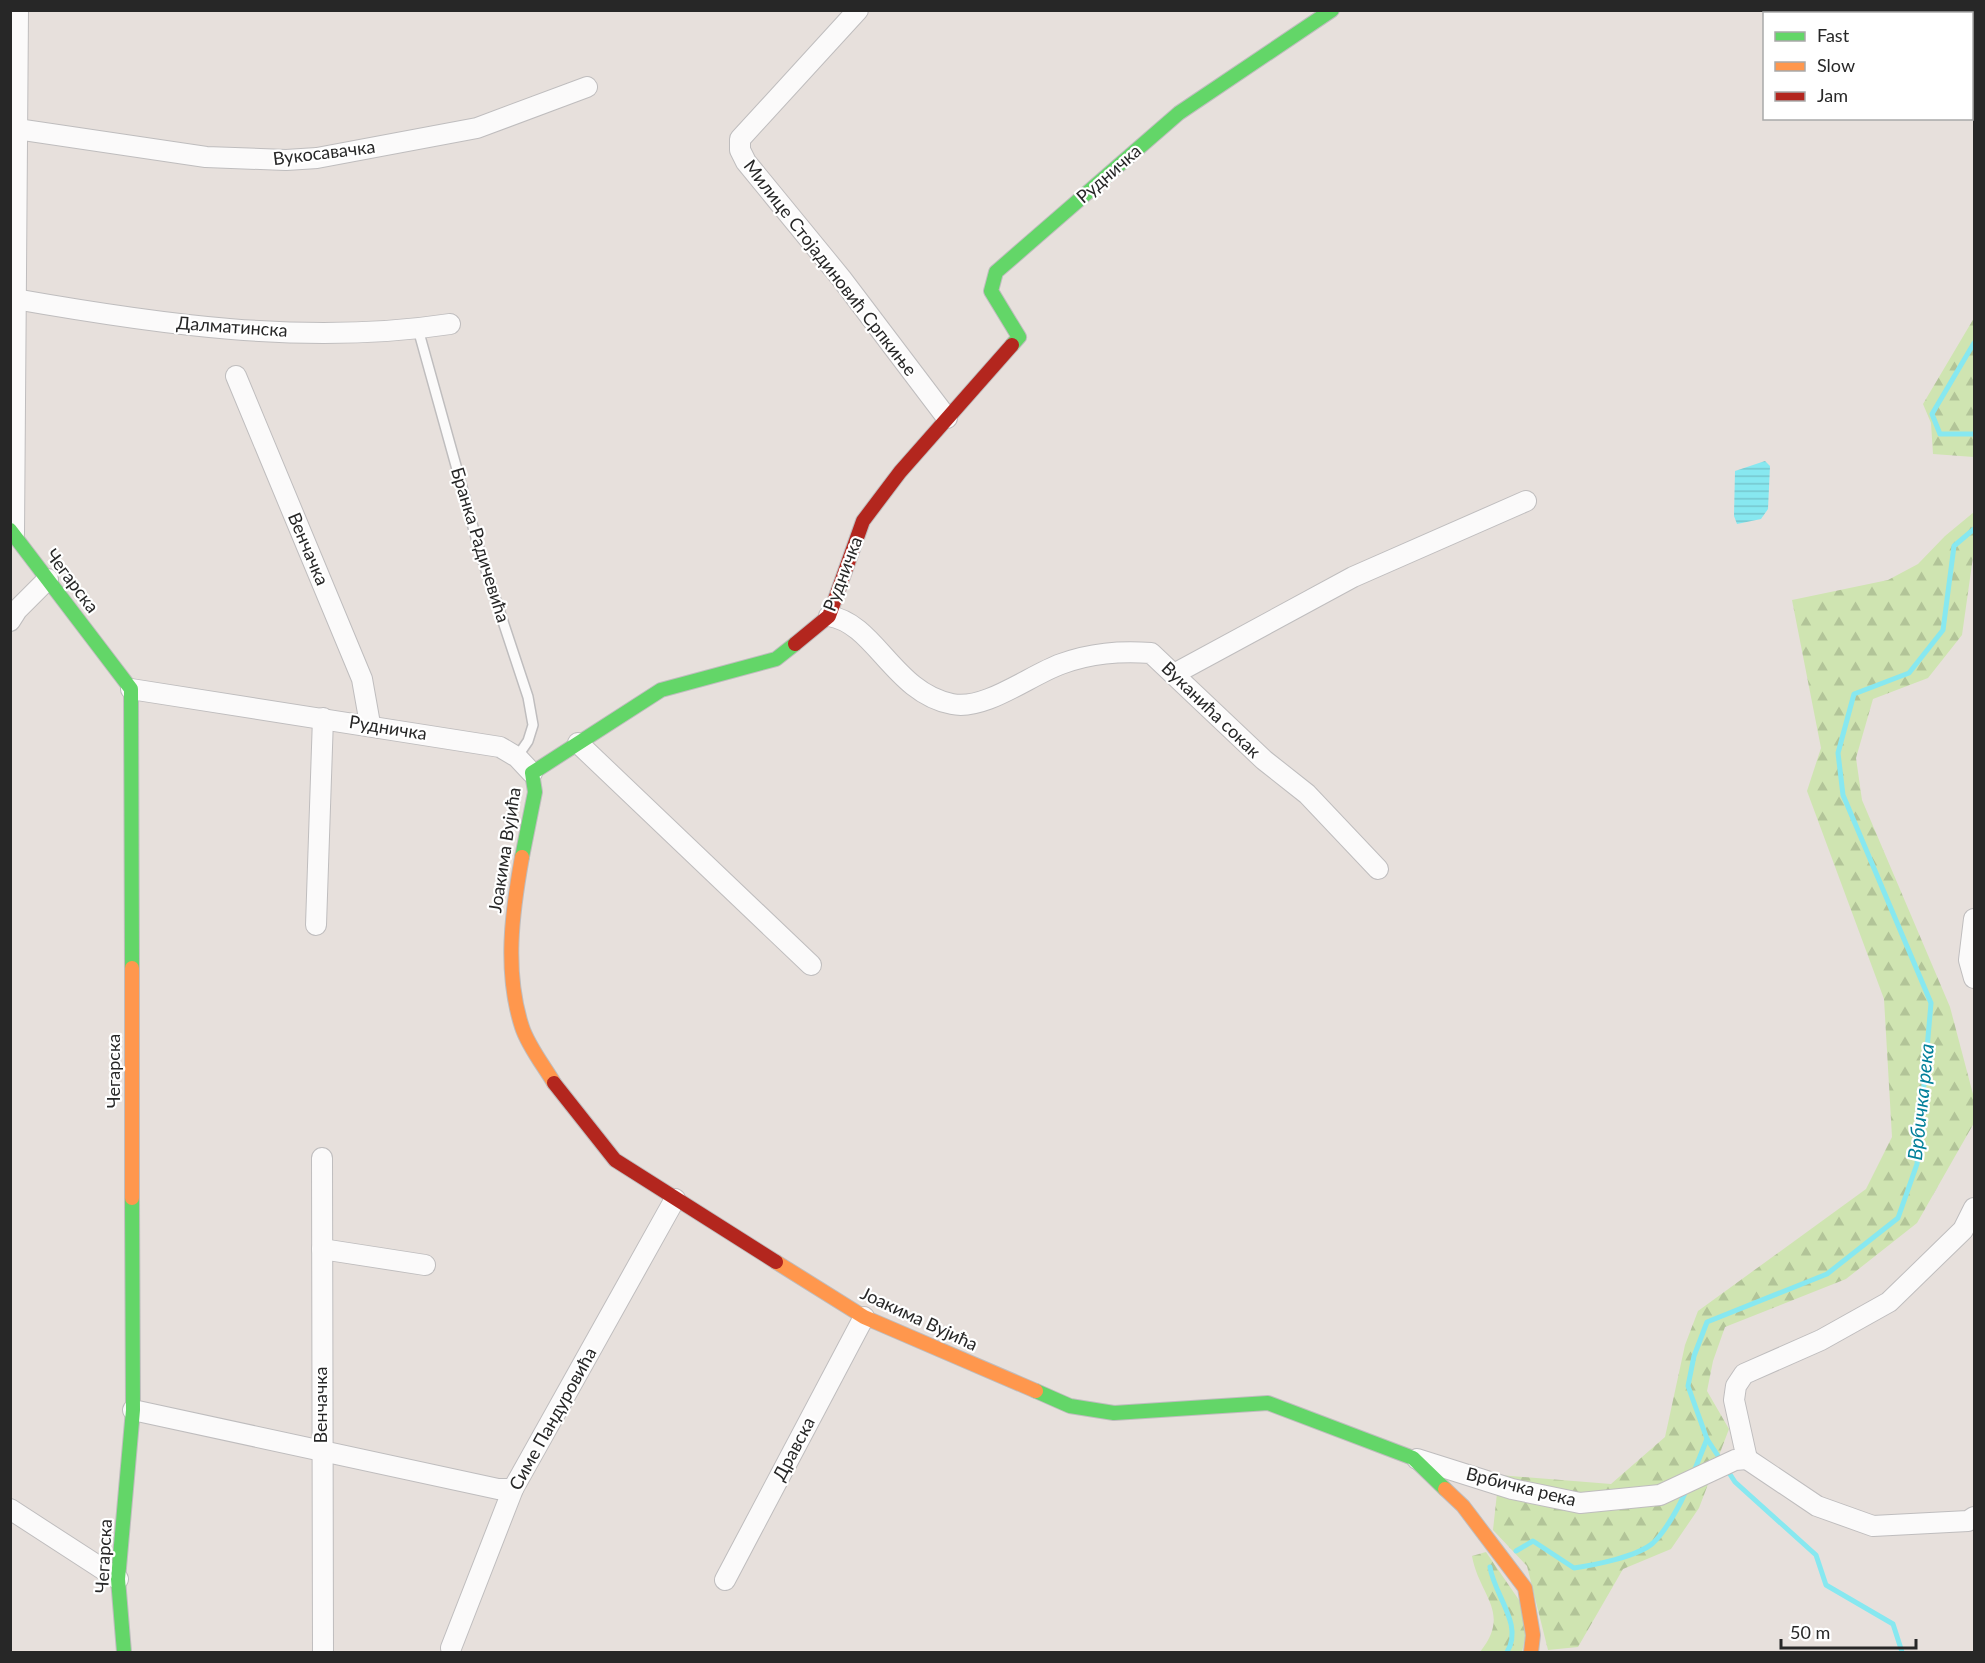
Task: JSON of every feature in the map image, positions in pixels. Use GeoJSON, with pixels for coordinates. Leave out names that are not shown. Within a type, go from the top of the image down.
{"type":"FeatureCollection","features":[{"type":"Feature","properties":{"kind":"street"},"geometry":{"type":"LineString","coordinates":[[12,532],[18,10]]}},
{"type":"Feature","properties":{"kind":"street","name":"Милице Стојадиновић Српкиње"},"geometry":{"type":"LineString","coordinates":[[858,10],[740,139],[740,150],[746,162],[841,278],[947,418]]}},
{"type":"Feature","properties":{"kind":"street","name":"Рудничка"},"geometry":{"type":"LineString","coordinates":[[132,689],[370,724],[500,747],[517,757],[532,773],[661,690],[776,659],[829,616],[863,521],[947,418],[1019,337],[992,291],[996,272],[1179,113],[1332,10]]}},
{"type":"Feature","properties":{"kind":"street","name":"Вукосавачка"},"geometry":{"type":"LineString","coordinates":[[17,129],[195,156],[286,160],[317,158],[477,128],[516,116],[587,87]]}},
{"type":"Feature","properties":{"kind":"street","name":"Далматинска"},"geometry":{"type":"LineString","coordinates":[[15,299],[132,318],[231,328],[323,333],[418,329],[450,324]]}},
{"type":"Feature","properties":{"kind":"street","name":"Венчачка"},"geometry":{"type":"LineString","coordinates":[[236,375],[362,679],[370,724]]}},
{"type":"Feature","properties":{"kind":"street"},"geometry":{"type":"LineString","coordinates":[[1174,674],[1353,577],[1526,501]]}},
{"type":"Feature","properties":{"kind":"street","name":"Чегарска"},"geometry":{"type":"LineString","coordinates":[[12,532],[132,689],[133,1410],[118,1579],[124,1653]]}},
{"type":"Feature","properties":{"kind":"street"},"geometry":{"type":"LineString","coordinates":[[10,621],[17,610],[48,579]]}},
{"type":"Feature","properties":{"kind":"street","name":"Вуканића сокак"},"geometry":{"type":"LineString","coordinates":[[829,616],[843,618],[856,628],[901,677],[919,690],[952,705],[966,705],[1000,695],[1032,675],[1099,653],[1151,654],[1264,760],[1307,794],[1378,869]]}},
{"type":"Feature","properties":{"kind":"street"},"geometry":{"type":"LineString","coordinates":[[316,925],[323,718]]}},
{"type":"Feature","properties":{"kind":"street"},"geometry":{"type":"LineString","coordinates":[[578,743],[811,965]]}},
{"type":"Feature","properties":{"kind":"street","name":"Јоакима Вујића"},"geometry":{"type":"LineString","coordinates":[[532,773],[536,792],[512,910],[512,974],[522,1028],[558,1089],[615,1160],[864,1317],[1070,1406],[1114,1413],[1268,1403],[1413,1458],[1463,1506],[1525,1588],[1533,1635],[1531,1653]]}},
{"type":"Feature","properties":{"kind":"street"},"geometry":{"type":"LineString","coordinates":[[1974,919],[1969,960],[1974,978]]}},
{"type":"Feature","properties":{"kind":"street","name":"Венчачка"},"geometry":{"type":"LineString","coordinates":[[322,1158],[323,1653]]}},
{"type":"Feature","properties":{"kind":"street","name":"Симе Пандуровића"},"geometry":{"type":"LineString","coordinates":[[451,1648],[513,1489],[675,1199]]}},
{"type":"Feature","properties":{"kind":"street"},"geometry":{"type":"LineString","coordinates":[[1974,1208],[1963,1230],[1889,1302],[1821,1340],[1744,1374],[1736,1386],[1734,1400],[1741,1459],[1817,1506],[1872,1526],[1968,1521],[1974,1517]]}},
{"type":"Feature","properties":{"kind":"street"},"geometry":{"type":"LineString","coordinates":[[322,1249],[425,1265]]}},
{"type":"Feature","properties":{"kind":"street","name":"Дравска"},"geometry":{"type":"LineString","coordinates":[[724,1580],[864,1317]]}},
{"type":"Feature","properties":{"kind":"street"},"geometry":{"type":"LineString","coordinates":[[133,1410],[498,1489],[513,1489]]}},
{"type":"Feature","properties":{"kind":"street","name":"Врбичка река"},"geometry":{"type":"LineString","coordinates":[[1413,1458],[1512,1489],[1580,1503],[1660,1495],[1741,1459]]}},
{"type":"Feature","properties":{"kind":"street"},"geometry":{"type":"LineString","coordinates":[[10,1509],[118,1579]]}},
{"type":"Feature","properties":{"kind":"lane","name":"Бранка Радичевића"},"geometry":{"type":"LineString","coordinates":[[418,329],[480,552],[528,697],[533,725],[528,741],[517,757]]}},
{"type":"Feature","properties":{"kind":"green space"},"geometry":{"type":"Polygon","coordinates":[[[1974,318],[1974,457],[1933,454],[1931,423],[1923,404],[1974,318]]]}},
{"type":"Feature","properties":{"kind":"green space"},"geometry":{"type":"Polygon","coordinates":[[[1974,512],[1974,550],[1962,635],[1928,678],[1873,699],[1856,758],[1862,800],[1950,1007],[1974,1098],[1974,1123],[1917,1223],[1846,1279],[1725,1327],[1713,1361],[1707,1391],[1729,1429],[1699,1508],[1671,1549],[1623,1569],[1578,1647],[1548,1650],[1527,1566],[1493,1530],[1499,1475],[1611,1484],[1665,1437],[1685,1345],[1698,1311],[1866,1189],[1892,1137],[1884,999],[1807,791],[1821,748],[1792,600],[1888,580],[1918,564],[1945,536],[1974,512]]]}},
{"type":"Feature","properties":{"kind":"green space"},"geometry":{"type":"Polygon","coordinates":[[[1486,1552],[1530,1616],[1522,1652],[1480,1652],[1489,1638],[1493,1626],[1493,1615],[1491,1604],[1472,1556],[1486,1552]]]}},
{"type":"Feature","properties":{"kind":"water"},"geometry":{"type":"Polygon","coordinates":[[[1765,461],[1770,466],[1768,509],[1761,519],[1737,524],[1734,516],[1735,471],[1765,461]]]}},
{"type":"Feature","properties":{"kind":"waterway","name":"Врбичка река"},"geometry":{"type":"LineString","coordinates":[[1974,343],[1932,414],[1940,434],[1974,434]]}},
{"type":"Feature","properties":{"kind":"waterway","name":"Врбичка река"},"geometry":{"type":"LineString","coordinates":[[1902,1652],[1893,1624],[1826,1585],[1816,1555],[1735,1482],[1707,1439],[1688,1386],[1694,1356],[1707,1322],[1827,1274],[1898,1218],[1917,1164],[1931,1003],[1843,795],[1838,753],[1854,694],[1909,673],[1943,630],[1954,546],[1974,529]]}},
{"type":"Feature","properties":{"kind":"waterway"},"geometry":{"type":"LineString","coordinates":[[1693,1474],[1707,1439]]}},
{"type":"Feature","properties":{"kind":"waterway"},"geometry":{"type":"LineString","coordinates":[[1516,1551],[1533,1541],[1574,1568],[1637,1552],[1653,1543],[1663,1532],[1687,1488]]}},
{"type":"Feature","properties":{"kind":"waterway"},"geometry":{"type":"LineString","coordinates":[[1490,1567],[1510,1621],[1511,1642],[1507,1652]]}},
{"type":"Feature","properties":{"kind":"traffic: fast"},"geometry":{"type":"LineString","coordinates":[[1012,345],[1019,337],[991,291],[996,272],[1179,113],[1332,10]]}},
{"type":"Feature","properties":{"kind":"traffic: fast"},"geometry":{"type":"LineString","coordinates":[[10,530],[131,689],[132,968]]}},
{"type":"Feature","properties":{"kind":"traffic: fast"},"geometry":{"type":"LineString","coordinates":[[522,857],[535,792],[532,773],[661,690],[776,659],[795,644]]}},
{"type":"Feature","properties":{"kind":"traffic: fast"},"geometry":{"type":"LineString","coordinates":[[124,1652],[118,1579],[133,1410],[132,1198]]}},
{"type":"Feature","properties":{"kind":"traffic: fast"},"geometry":{"type":"LineString","coordinates":[[1036,1391],[1070,1406],[1114,1413],[1268,1403],[1413,1458],[1445,1489]]}},
{"type":"Feature","properties":{"kind":"traffic: slow"},"geometry":{"type":"LineString","coordinates":[[522,857],[513,920],[511,964],[513,985],[522,1027],[532,1049],[554,1083]]}},
{"type":"Feature","properties":{"kind":"traffic: slow"},"geometry":{"type":"LineString","coordinates":[[132,968],[132,1198]]}},
{"type":"Feature","properties":{"kind":"traffic: slow"},"geometry":{"type":"LineString","coordinates":[[776,1262],[864,1317],[1036,1391]]}},
{"type":"Feature","properties":{"kind":"traffic: slow"},"geometry":{"type":"LineString","coordinates":[[1445,1489],[1463,1506],[1525,1588],[1533,1635],[1531,1652]]}},
{"type":"Feature","properties":{"kind":"traffic: jam"},"geometry":{"type":"LineString","coordinates":[[795,644],[829,616],[863,521],[900,472],[1012,345]]}},
{"type":"Feature","properties":{"kind":"traffic: jam"},"geometry":{"type":"LineString","coordinates":[[554,1083],[615,1160],[776,1262]]}}]}
